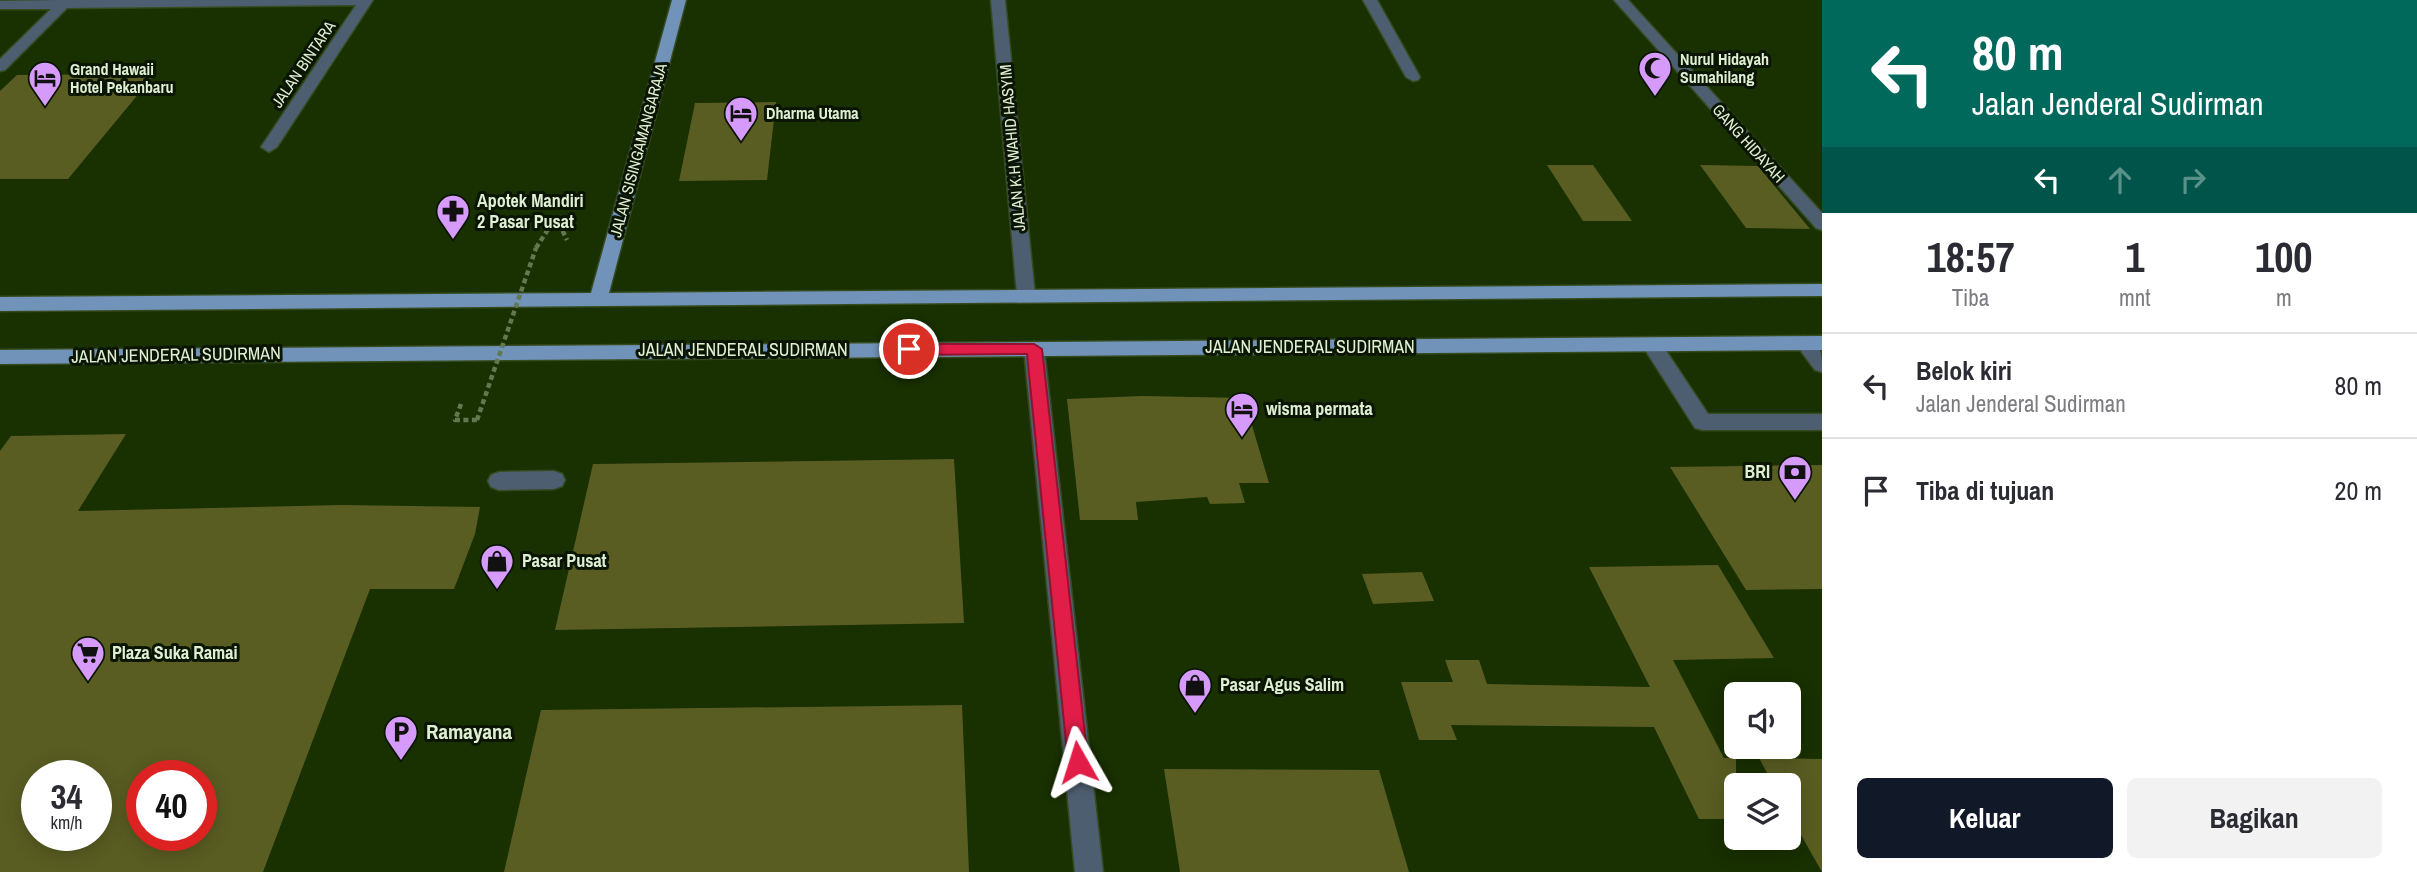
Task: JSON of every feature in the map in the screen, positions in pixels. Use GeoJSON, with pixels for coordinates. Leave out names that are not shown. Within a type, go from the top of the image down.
{"type":"FeatureCollection","features":[{"type":"Feature","properties":{"kind":"main road","name":"JALAN SISINGAMANGARAJA"},"geometry":{"type":"LineString","coordinates":[[598,301],[679,0]]}},
{"type":"Feature","properties":{"kind":"main road"},"geometry":{"type":"LineString","coordinates":[[0,304],[1822,290]]}},
{"type":"Feature","properties":{"kind":"main road","name":"JALAN JENDERAL SUDIRMAN"},"geometry":{"type":"LineString","coordinates":[[0,357],[1813,343]]}},
{"type":"Feature","properties":{"kind":"street"},"geometry":{"type":"LineString","coordinates":[[0,5],[65,2],[366,0]]}},
{"type":"Feature","properties":{"kind":"street","name":"JALAN BINTARA"},"geometry":{"type":"LineString","coordinates":[[269,147],[366,0]]}},
{"type":"Feature","properties":{"kind":"street","name":"JALAN K.H WAHID HASYIM"},"geometry":{"type":"LineString","coordinates":[[998,0],[1026,295]]}},
{"type":"Feature","properties":{"kind":"street"},"geometry":{"type":"LineString","coordinates":[[1370,0],[1413,78]]}},
{"type":"Feature","properties":{"kind":"street","name":"GANG HIDAYAH"},"geometry":{"type":"LineString","coordinates":[[1621,0],[1822,224]]}},
{"type":"Feature","properties":{"kind":"street"},"geometry":{"type":"LineString","coordinates":[[0,67],[65,2]]}},
{"type":"Feature","properties":{"kind":"street"},"geometry":{"type":"LineString","coordinates":[[1813,343],[1822,365]]}},
{"type":"Feature","properties":{"kind":"street"},"geometry":{"type":"LineString","coordinates":[[1652,345],[1702,422],[1822,422]]}},
{"type":"Feature","properties":{"kind":"street"},"geometry":{"type":"LineString","coordinates":[[1034,349],[1089,872]]}},
{"type":"Feature","properties":{"kind":"street"},"geometry":{"type":"LineString","coordinates":[[499,481],[554,480]]}},
{"type":"Feature","properties":{"kind":"path"},"geometry":{"type":"LineString","coordinates":[[461,404],[455,420],[477,420],[536,248],[556,216],[567,240]]}},
{"type":"Feature","properties":{"kind":"building"},"geometry":{"type":"Polygon","coordinates":[[[155,74],[68,179],[0,179],[0,91],[17,75],[155,74]]]}},
{"type":"Feature","properties":{"kind":"building"},"geometry":{"type":"Polygon","coordinates":[[[776,102],[767,180],[679,181],[695,103],[776,102]]]}},
{"type":"Feature","properties":{"kind":"building"},"geometry":{"type":"Polygon","coordinates":[[[1547,165],[1593,165],[1632,221],[1583,221],[1547,165]]]}},
{"type":"Feature","properties":{"kind":"building"},"geometry":{"type":"Polygon","coordinates":[[[1700,165],[1758,166],[1810,229],[1746,228],[1700,165]]]}},
{"type":"Feature","properties":{"kind":"building"},"geometry":{"type":"Polygon","coordinates":[[[1142,396],[1244,398],[1269,483],[1239,483],[1245,503],[1210,504],[1207,497],[1136,502],[1138,520],[1080,520],[1067,399],[1142,396]]]}},
{"type":"Feature","properties":{"kind":"building"},"geometry":{"type":"Polygon","coordinates":[[[126,434],[78,511],[342,505],[480,507],[475,534],[454,589],[370,589],[263,872],[0,872],[0,451],[11,436],[126,434]]]}},
{"type":"Feature","properties":{"kind":"building"},"geometry":{"type":"Polygon","coordinates":[[[954,459],[964,623],[555,630],[593,464],[954,459]]]}},
{"type":"Feature","properties":{"kind":"building"},"geometry":{"type":"Polygon","coordinates":[[[1822,465],[1822,589],[1746,590],[1670,467],[1822,465]]]}},
{"type":"Feature","properties":{"kind":"building"},"geometry":{"type":"Polygon","coordinates":[[[1718,565],[1774,658],[1673,660],[1724,759],[1736,759],[1736,773],[1724,773],[1724,819],[1699,819],[1654,727],[1451,725],[1457,740],[1419,740],[1401,682],[1453,682],[1445,660],[1479,660],[1487,684],[1650,687],[1589,567],[1718,565]]]}},
{"type":"Feature","properties":{"kind":"building"},"geometry":{"type":"Polygon","coordinates":[[[1422,572],[1434,601],[1373,604],[1362,574],[1422,572]]]}},
{"type":"Feature","properties":{"kind":"building"},"geometry":{"type":"Polygon","coordinates":[[[962,705],[969,872],[504,872],[541,710],[962,705]]]}},
{"type":"Feature","properties":{"kind":"building"},"geometry":{"type":"Polygon","coordinates":[[[1760,759],[1822,759],[1822,872],[1801,835],[1801,773],[1767,773],[1760,759]]]}},
{"type":"Feature","properties":{"kind":"building"},"geometry":{"type":"Polygon","coordinates":[[[1164,769],[1379,770],[1409,872],[1180,872],[1164,769]]]}},
{"type":"Feature","properties":{"kind":"place","name":"Nurul Hidayah Sumahilang"},"geometry":{"type":"Point","coordinates":[1655,98]}},
{"type":"Feature","properties":{"kind":"place","name":"Grand Hawaii Hotel Pekanbaru"},"geometry":{"type":"Point","coordinates":[45,108]}},
{"type":"Feature","properties":{"kind":"place","name":"Dharma Utama"},"geometry":{"type":"Point","coordinates":[741,143]}},
{"type":"Feature","properties":{"kind":"place","name":"Apotek Mandiri 2 Pasar Pusat"},"geometry":{"type":"Point","coordinates":[453,241]}},
{"type":"Feature","properties":{"kind":"place","name":"wisma permata"},"geometry":{"type":"Point","coordinates":[1242,439]}},
{"type":"Feature","properties":{"kind":"place","name":"BRI"},"geometry":{"type":"Point","coordinates":[1795,502]}},
{"type":"Feature","properties":{"kind":"place","name":"Pasar Pusat"},"geometry":{"type":"Point","coordinates":[497,591]}},
{"type":"Feature","properties":{"kind":"place","name":"Plaza Suka Ramai"},"geometry":{"type":"Point","coordinates":[88,683]}},
{"type":"Feature","properties":{"kind":"place","name":"Pasar Agus Salim"},"geometry":{"type":"Point","coordinates":[1195,715]}},
{"type":"Feature","properties":{"kind":"place","name":"Ramayana"},"geometry":{"type":"Point","coordinates":[401,762]}},
{"type":"Feature","properties":{"kind":"route"},"geometry":{"type":"LineString","coordinates":[[909,349],[1034,349],[1078,762]]}}]}
